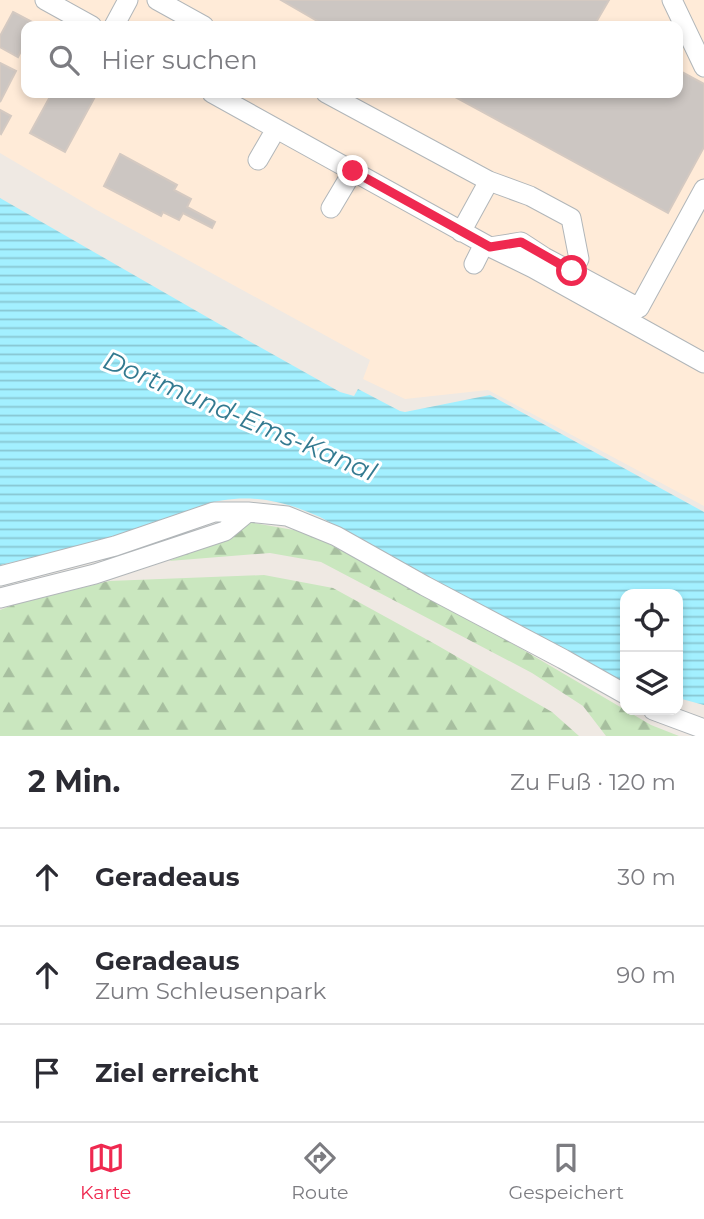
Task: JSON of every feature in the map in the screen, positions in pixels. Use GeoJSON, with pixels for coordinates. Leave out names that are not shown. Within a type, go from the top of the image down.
{"type":"FeatureCollection","features":[{"type":"Feature","properties":{"kind":"street"},"geometry":{"type":"LineString","coordinates":[[45,0],[83,21]]}},
{"type":"Feature","properties":{"kind":"street"},"geometry":{"type":"LineString","coordinates":[[117,21],[128,0]]}},
{"type":"Feature","properties":{"kind":"street"},"geometry":{"type":"LineString","coordinates":[[157,0],[195,21]]}},
{"type":"Feature","properties":{"kind":"street"},"geometry":{"type":"LineString","coordinates":[[672,0],[682,21]]}},
{"type":"Feature","properties":{"kind":"street"},"geometry":{"type":"LineString","coordinates":[[683,23],[704,67]]}},
{"type":"Feature","properties":{"kind":"street"},"geometry":{"type":"LineString","coordinates":[[221,98],[704,363]]}},
{"type":"Feature","properties":{"kind":"street"},"geometry":{"type":"LineString","coordinates":[[335,98],[489,181],[530,196],[572,218],[579,259],[572,271]]}},
{"type":"Feature","properties":{"kind":"street"},"geometry":{"type":"LineString","coordinates":[[258,160],[276,129]]}},
{"type":"Feature","properties":{"kind":"street"},"geometry":{"type":"LineString","coordinates":[[331,208],[353,171]]}},
{"type":"Feature","properties":{"kind":"street"},"geometry":{"type":"LineString","coordinates":[[461,232],[489,181]]}},
{"type":"Feature","properties":{"kind":"street"},"geometry":{"type":"LineString","coordinates":[[474,264],[487,246],[521,242],[639,308],[704,189]]}},
{"type":"Feature","properties":{"kind":"street"},"geometry":{"type":"LineString","coordinates":[[0,576],[116,546],[214,512],[287,516],[336,536],[620,691]]}},
{"type":"Feature","properties":{"kind":"street"},"geometry":{"type":"LineString","coordinates":[[0,598],[95,574],[225,531],[248,512]]}},
{"type":"Feature","properties":{"kind":"street"},"geometry":{"type":"LineString","coordinates":[[666,715],[704,729]]}},
{"type":"Feature","properties":{"kind":"shaded area"},"geometry":{"type":"Polygon","coordinates":[[[0,0],[704,0],[704,506],[488,390],[405,399],[363,379],[370,360],[95,209],[0,153],[0,0]]]}},
{"type":"Feature","properties":{"kind":"green space"},"geometry":{"type":"Polygon","coordinates":[[[249,522],[305,532],[430,595],[620,707],[620,715],[634,715],[679,736],[606,736],[583,706],[532,673],[321,562],[270,553],[169,561],[225,537],[249,522]]]}},
{"type":"Feature","properties":{"kind":"green space"},"geometry":{"type":"Polygon","coordinates":[[[264,575],[333,588],[552,712],[579,736],[0,736],[0,610],[109,581],[264,575]]]}},
{"type":"Feature","properties":{"kind":"water","name":"Dortmund-Ems-Kanal"},"geometry":{"type":"Polygon","coordinates":[[[0,198],[340,392],[354,396],[358,389],[405,412],[490,395],[704,512],[704,705],[683,699],[683,589],[620,589],[620,681],[320,517],[276,502],[231,499],[216,502],[194,508],[157,525],[76,548],[0,565],[0,198]]]}},
{"type":"Feature","properties":{"kind":"building"},"geometry":{"type":"Polygon","coordinates":[[[281,0],[609,0],[597,21],[317,21],[281,0]]]}},
{"type":"Feature","properties":{"kind":"building"},"geometry":{"type":"Polygon","coordinates":[[[13,12],[30,21],[21,21],[21,51],[18,57],[0,47],[0,36],[13,12]]]}},
{"type":"Feature","properties":{"kind":"building"},"geometry":{"type":"Polygon","coordinates":[[[0,63],[16,71],[0,102],[0,63]]]}},
{"type":"Feature","properties":{"kind":"building"},"geometry":{"type":"Polygon","coordinates":[[[683,73],[704,84],[704,147],[668,213],[457,98],[683,98],[683,73]]]}},
{"type":"Feature","properties":{"kind":"building"},"geometry":{"type":"Polygon","coordinates":[[[49,98],[94,98],[65,152],[30,133],[49,98]]]}},
{"type":"Feature","properties":{"kind":"building"},"geometry":{"type":"Polygon","coordinates":[[[0,110],[11,116],[1,134],[0,133],[0,110]]]}},
{"type":"Feature","properties":{"kind":"building"},"geometry":{"type":"Polygon","coordinates":[[[120,154],[177,185],[174,190],[191,199],[187,207],[215,222],[212,228],[183,213],[179,220],[163,212],[161,216],[104,186],[120,154]]]}},
{"type":"Feature","properties":{"kind":"route"},"geometry":{"type":"LineString","coordinates":[[353,171],[490,247],[521,242],[572,271]]}}]}
